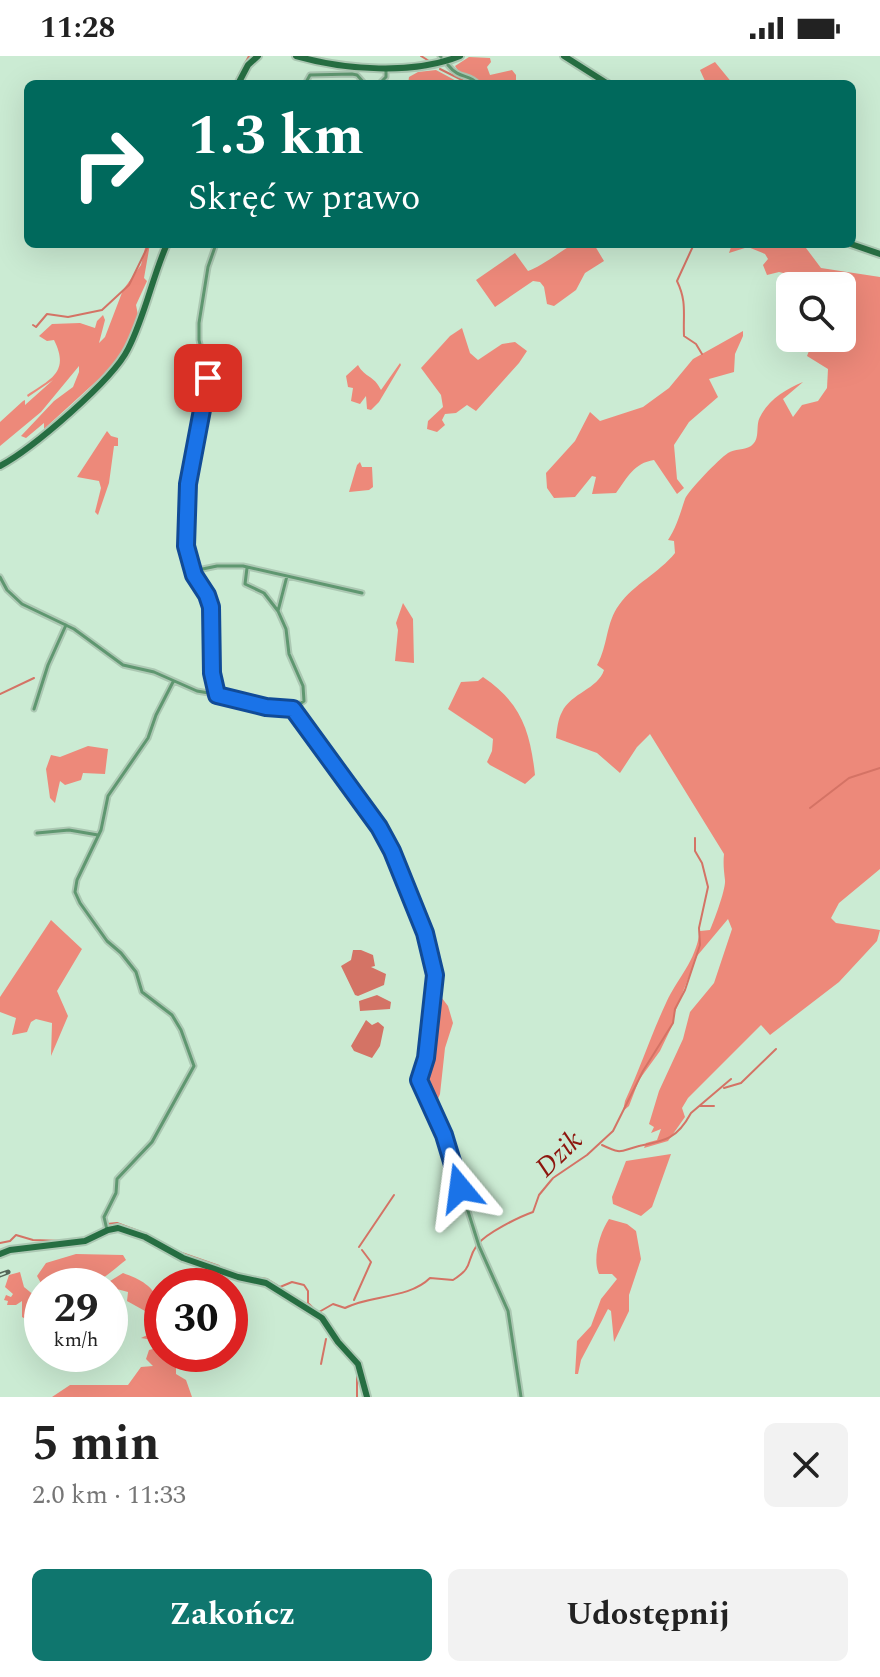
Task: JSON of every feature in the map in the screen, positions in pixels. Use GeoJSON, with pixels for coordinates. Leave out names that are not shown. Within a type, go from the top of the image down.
{"type":"FeatureCollection","features":[{"type":"Feature","properties":{"kind":"main road"},"geometry":{"type":"LineString","coordinates":[[240,80],[248,65],[258,56]]}},
{"type":"Feature","properties":{"kind":"main road"},"geometry":{"type":"LineString","coordinates":[[296,56],[386,69],[425,67],[460,56]]}},
{"type":"Feature","properties":{"kind":"main road"},"geometry":{"type":"LineString","coordinates":[[564,56],[602,80]]}},
{"type":"Feature","properties":{"kind":"main road"},"geometry":{"type":"LineString","coordinates":[[856,246],[880,254]]}},
{"type":"Feature","properties":{"kind":"main road"},"geometry":{"type":"LineString","coordinates":[[0,466],[49,431],[118,365],[136,330],[166,248]]}},
{"type":"Feature","properties":{"kind":"main road"},"geometry":{"type":"LineString","coordinates":[[0,1254],[10,1250],[85,1241],[107,1230],[125,1230],[183,1258],[266,1283],[322,1318],[358,1364],[367,1397]]}},
{"type":"Feature","properties":{"kind":"street"},"geometry":{"type":"LineString","coordinates":[[448,65],[456,74],[474,80]]}},
{"type":"Feature","properties":{"kind":"street"},"geometry":{"type":"LineString","coordinates":[[383,80],[386,69]]}},
{"type":"Feature","properties":{"kind":"street"},"geometry":{"type":"LineString","coordinates":[[307,80],[310,75],[352,74],[361,80]]}},
{"type":"Feature","properties":{"kind":"street"},"geometry":{"type":"LineString","coordinates":[[215,248],[205,280],[198,333],[208,378],[192,460],[186,507],[186,546],[193,571],[211,607],[212,673],[217,695]]}},
{"type":"Feature","properties":{"kind":"street"},"geometry":{"type":"LineString","coordinates":[[193,571],[217,566],[247,568],[362,593]]}},
{"type":"Feature","properties":{"kind":"street"},"geometry":{"type":"LineString","coordinates":[[0,577],[15,599],[66,625],[123,665],[154,672],[197,691],[266,707],[293,709],[302,705],[305,695],[289,654],[286,629],[278,611],[264,593],[245,584],[247,568]]}},
{"type":"Feature","properties":{"kind":"street"},"geometry":{"type":"LineString","coordinates":[[278,611],[287,576]]}},
{"type":"Feature","properties":{"kind":"street"},"geometry":{"type":"LineString","coordinates":[[34,709],[48,665],[66,625]]}},
{"type":"Feature","properties":{"kind":"street"},"geometry":{"type":"LineString","coordinates":[[107,1230],[104,1217],[116,1193],[117,1179],[152,1142],[194,1066],[172,1015],[142,992],[136,972],[107,941],[76,897],[77,880],[98,835],[108,796],[148,738],[174,681]]}},
{"type":"Feature","properties":{"kind":"street"},"geometry":{"type":"LineString","coordinates":[[293,709],[379,827],[425,933],[435,975],[426,1058],[419,1080],[444,1135],[478,1244],[508,1311],[521,1397]]}},
{"type":"Feature","properties":{"kind":"street"},"geometry":{"type":"LineString","coordinates":[[37,833],[69,830],[98,835]]}},
{"type":"Feature","properties":{"kind":"shaded area"},"geometry":{"type":"Polygon","coordinates":[[[469,57],[490,58],[487,67],[490,75],[512,70],[516,80],[477,80],[471,75],[461,75],[455,66],[469,57]]]}},
{"type":"Feature","properties":{"kind":"shaded area"},"geometry":{"type":"Polygon","coordinates":[[[715,62],[730,80],[705,80],[700,70],[715,62]]]}},
{"type":"Feature","properties":{"kind":"shaded area"},"geometry":{"type":"Polygon","coordinates":[[[436,70],[455,80],[409,80],[418,72],[436,70]]]}},
{"type":"Feature","properties":{"kind":"shaded area"},"geometry":{"type":"Polygon","coordinates":[[[145,248],[149,248],[144,278],[147,281],[136,305],[138,315],[122,354],[112,367],[44,429],[44,423],[26,438],[21,436],[54,401],[73,387],[79,366],[41,412],[0,446],[0,422],[53,380],[28,397],[56,374],[59,367],[54,340],[47,341],[39,336],[52,324],[80,323],[95,328],[103,315],[105,320],[99,343],[105,337],[123,290],[141,265],[145,248]]]}},
{"type":"Feature","properties":{"kind":"shaded area"},"geometry":{"type":"Polygon","coordinates":[[[567,248],[596,248],[604,261],[585,273],[576,290],[554,306],[547,304],[540,282],[533,281],[495,307],[476,280],[515,253],[528,271],[567,248]]]}},
{"type":"Feature","properties":{"kind":"shaded area"},"geometry":{"type":"Polygon","coordinates":[[[750,248],[806,248],[821,268],[847,272],[776,272],[767,275],[763,265],[768,259],[765,254],[750,248]]]}},
{"type":"Feature","properties":{"kind":"shaded area"},"geometry":{"type":"Polygon","coordinates":[[[856,273],[880,277],[880,869],[839,903],[831,918],[836,923],[880,930],[877,941],[839,982],[770,1035],[761,1025],[688,1098],[682,1108],[685,1117],[668,1141],[644,1148],[646,1143],[657,1140],[661,1129],[651,1133],[654,1127],[649,1124],[659,1091],[683,1039],[690,1012],[714,983],[732,929],[728,919],[697,956],[672,1026],[660,1051],[639,1080],[629,1106],[623,1111],[625,1101],[666,1003],[694,952],[700,931],[710,930],[712,926],[725,884],[724,854],[650,734],[620,773],[597,753],[556,738],[560,718],[566,706],[601,676],[604,670],[597,665],[619,605],[675,553],[674,541],[668,540],[692,489],[728,453],[754,443],[760,417],[778,395],[803,382],[783,399],[793,417],[802,405],[818,401],[827,388],[828,369],[807,356],[809,352],[856,352],[856,273]]]}},
{"type":"Feature","properties":{"kind":"shaded area"},"geometry":{"type":"Polygon","coordinates":[[[462,328],[470,353],[478,360],[502,344],[515,342],[527,351],[476,411],[467,405],[456,413],[445,414],[442,420],[445,425],[437,432],[427,429],[428,421],[443,407],[441,395],[421,368],[450,336],[462,328]]]}},
{"type":"Feature","properties":{"kind":"shaded area"},"geometry":{"type":"Polygon","coordinates":[[[743,331],[735,354],[734,372],[709,379],[718,397],[689,422],[674,445],[677,479],[684,488],[677,494],[654,460],[636,468],[616,493],[592,494],[596,477],[592,476],[575,497],[554,498],[547,488],[546,473],[575,441],[590,412],[600,421],[643,407],[669,388],[693,359],[743,331]]]}},
{"type":"Feature","properties":{"kind":"shaded area"},"geometry":{"type":"Polygon","coordinates":[[[400,363],[379,402],[371,410],[367,409],[366,396],[360,404],[351,401],[353,388],[348,387],[346,376],[358,365],[381,390],[400,363]]]}},
{"type":"Feature","properties":{"kind":"shaded area"},"geometry":{"type":"Polygon","coordinates":[[[107,431],[118,438],[118,446],[114,446],[109,483],[98,515],[95,512],[101,488],[99,481],[77,477],[107,431]]]}},
{"type":"Feature","properties":{"kind":"shaded area"},"geometry":{"type":"Polygon","coordinates":[[[360,462],[362,467],[372,467],[373,487],[349,492],[357,465],[360,462]]]}},
{"type":"Feature","properties":{"kind":"shaded area"},"geometry":{"type":"Polygon","coordinates":[[[403,603],[413,619],[414,663],[395,661],[396,623],[403,603]]]}},
{"type":"Feature","properties":{"kind":"shaded area"},"geometry":{"type":"Polygon","coordinates":[[[483,677],[515,708],[526,731],[535,775],[525,784],[490,765],[487,762],[493,739],[448,709],[461,682],[478,681],[483,677]]]}},
{"type":"Feature","properties":{"kind":"shaded area"},"geometry":{"type":"Polygon","coordinates":[[[88,746],[108,749],[105,774],[83,773],[81,780],[65,785],[60,781],[55,803],[50,798],[46,769],[51,755],[60,757],[88,746]]]}},
{"type":"Feature","properties":{"kind":"shaded area"},"geometry":{"type":"Polygon","coordinates":[[[51,920],[82,949],[57,991],[68,1016],[51,1056],[52,1023],[36,1019],[31,1022],[27,1032],[12,1035],[16,1018],[0,1012],[0,997],[51,920]]]}},
{"type":"Feature","properties":{"kind":"shaded area"},"geometry":{"type":"Polygon","coordinates":[[[353,950],[373,955],[375,966],[371,967],[386,974],[384,985],[355,995],[341,966],[351,960],[353,950]]]}},
{"type":"Feature","properties":{"kind":"shaded area"},"geometry":{"type":"Polygon","coordinates":[[[435,989],[448,1006],[453,1023],[445,1048],[440,1094],[433,1111],[421,1076],[428,1059],[435,989]]]}},
{"type":"Feature","properties":{"kind":"shaded area"},"geometry":{"type":"Polygon","coordinates":[[[377,995],[391,1002],[390,1009],[360,1011],[359,1001],[377,995]]]}},
{"type":"Feature","properties":{"kind":"shaded area"},"geometry":{"type":"Polygon","coordinates":[[[366,1020],[372,1025],[378,1022],[384,1027],[380,1046],[372,1058],[354,1051],[351,1046],[366,1020]]]}},
{"type":"Feature","properties":{"kind":"shaded area"},"geometry":{"type":"Polygon","coordinates":[[[671,1154],[652,1207],[641,1216],[613,1204],[612,1197],[626,1161],[671,1154]]]}},
{"type":"Feature","properties":{"kind":"shaded area"},"geometry":{"type":"Polygon","coordinates":[[[609,1219],[627,1224],[636,1231],[641,1259],[629,1295],[629,1311],[614,1342],[611,1311],[608,1309],[581,1360],[578,1374],[575,1374],[577,1341],[591,1326],[601,1299],[617,1279],[612,1274],[599,1274],[596,1261],[598,1246],[609,1219]]]}},
{"type":"Feature","properties":{"kind":"shaded area"},"geometry":{"type":"Polygon","coordinates":[[[76,1254],[123,1255],[126,1260],[116,1268],[43,1268],[46,1263],[76,1254]]]}},
{"type":"Feature","properties":{"kind":"shaded area"},"geometry":{"type":"Polygon","coordinates":[[[20,1272],[24,1287],[24,1318],[22,1301],[7,1305],[8,1301],[4,1300],[6,1295],[11,1297],[13,1294],[5,1287],[9,1275],[20,1272]]]}},
{"type":"Feature","properties":{"kind":"shaded area"},"geometry":{"type":"Polygon","coordinates":[[[128,1275],[144,1283],[144,1310],[128,1302],[128,1275]]]}},
{"type":"Feature","properties":{"kind":"shaded area"},"geometry":{"type":"Polygon","coordinates":[[[144,1367],[144,1372],[176,1372],[186,1380],[192,1397],[52,1397],[70,1385],[128,1385],[144,1367]]]}},
{"type":"Feature","properties":{"kind":"waterway"},"geometry":{"type":"LineString","coordinates":[[236,80],[249,56]]}},
{"type":"Feature","properties":{"kind":"waterway"},"geometry":{"type":"LineString","coordinates":[[421,56],[429,61]]}},
{"type":"Feature","properties":{"kind":"waterway"},"geometry":{"type":"LineString","coordinates":[[440,69],[462,80]]}},
{"type":"Feature","properties":{"kind":"waterway"},"geometry":{"type":"LineString","coordinates":[[33,325],[36,327],[47,314],[68,317],[102,310],[129,285],[147,248]]}},
{"type":"Feature","properties":{"kind":"waterway"},"geometry":{"type":"LineString","coordinates":[[692,248],[677,281],[683,302],[684,336],[696,344],[702,354]]}},
{"type":"Feature","properties":{"kind":"waterway"},"geometry":{"type":"LineString","coordinates":[[858,250],[871,254]]}},
{"type":"Feature","properties":{"kind":"waterway"},"geometry":{"type":"LineString","coordinates":[[0,694],[34,678]]}},
{"type":"Feature","properties":{"kind":"waterway"},"geometry":{"type":"LineString","coordinates":[[810,808],[849,778],[880,768]]}},
{"type":"Feature","properties":{"kind":"waterway","name":"Dzik"},"geometry":{"type":"LineString","coordinates":[[319,1312],[333,1304],[345,1308],[411,1290],[430,1278],[453,1280],[467,1267],[481,1240],[533,1212],[539,1195],[553,1178],[587,1155],[613,1131],[643,1071],[673,1023],[675,1009],[685,990],[700,945],[699,928],[708,887],[702,863],[695,851],[695,838]]}},
{"type":"Feature","properties":{"kind":"waterway"},"geometry":{"type":"LineString","coordinates":[[724,1088],[741,1083],[776,1049]]}},
{"type":"Feature","properties":{"kind":"waterway"},"geometry":{"type":"LineString","coordinates":[[602,1145],[621,1151],[670,1137],[691,1113],[731,1079]]}},
{"type":"Feature","properties":{"kind":"waterway"},"geometry":{"type":"LineString","coordinates":[[700,1106],[714,1106]]}},
{"type":"Feature","properties":{"kind":"waterway"},"geometry":{"type":"LineString","coordinates":[[359,1247],[394,1195]]}},
{"type":"Feature","properties":{"kind":"waterway","name":"Dzik"},"geometry":{"type":"LineString","coordinates":[[107,1224],[117,1223],[141,1232]]}},
{"type":"Feature","properties":{"kind":"waterway","name":"Dzik"},"geometry":{"type":"LineString","coordinates":[[0,1243],[10,1241],[16,1235],[33,1240],[63,1241]]}},
{"type":"Feature","properties":{"kind":"waterway"},"geometry":{"type":"LineString","coordinates":[[354,1300],[371,1262],[362,1250]]}},
{"type":"Feature","properties":{"kind":"waterway","name":"Dzik"},"geometry":{"type":"LineString","coordinates":[[179,1252],[219,1266]]}},
{"type":"Feature","properties":{"kind":"waterway","name":"Dzik"},"geometry":{"type":"LineString","coordinates":[[253,1277],[267,1279],[280,1287],[292,1282],[304,1285],[308,1291],[308,1303],[329,1324]]}},
{"type":"Feature","properties":{"kind":"waterway"},"geometry":{"type":"LineString","coordinates":[[327,1331],[333,1341]]}},
{"type":"Feature","properties":{"kind":"waterway"},"geometry":{"type":"LineString","coordinates":[[321,1364],[326,1339]]}},
{"type":"Feature","properties":{"kind":"waterway"},"geometry":{"type":"LineString","coordinates":[[357,1370],[357,1397]]}},
{"type":"Feature","properties":{"kind":"railway"},"geometry":{"type":"LineString","coordinates":[[0,1275],[8,1272]]}},
{"type":"Feature","properties":{"kind":"route"},"geometry":{"type":"LineString","coordinates":[[208,378],[188,484],[186,546],[194,575],[211,607],[212,673],[217,695],[244,699],[266,707],[293,709],[368,810],[392,851],[425,933],[434,965],[426,1058],[419,1080],[444,1135],[460,1188]]}}]}
